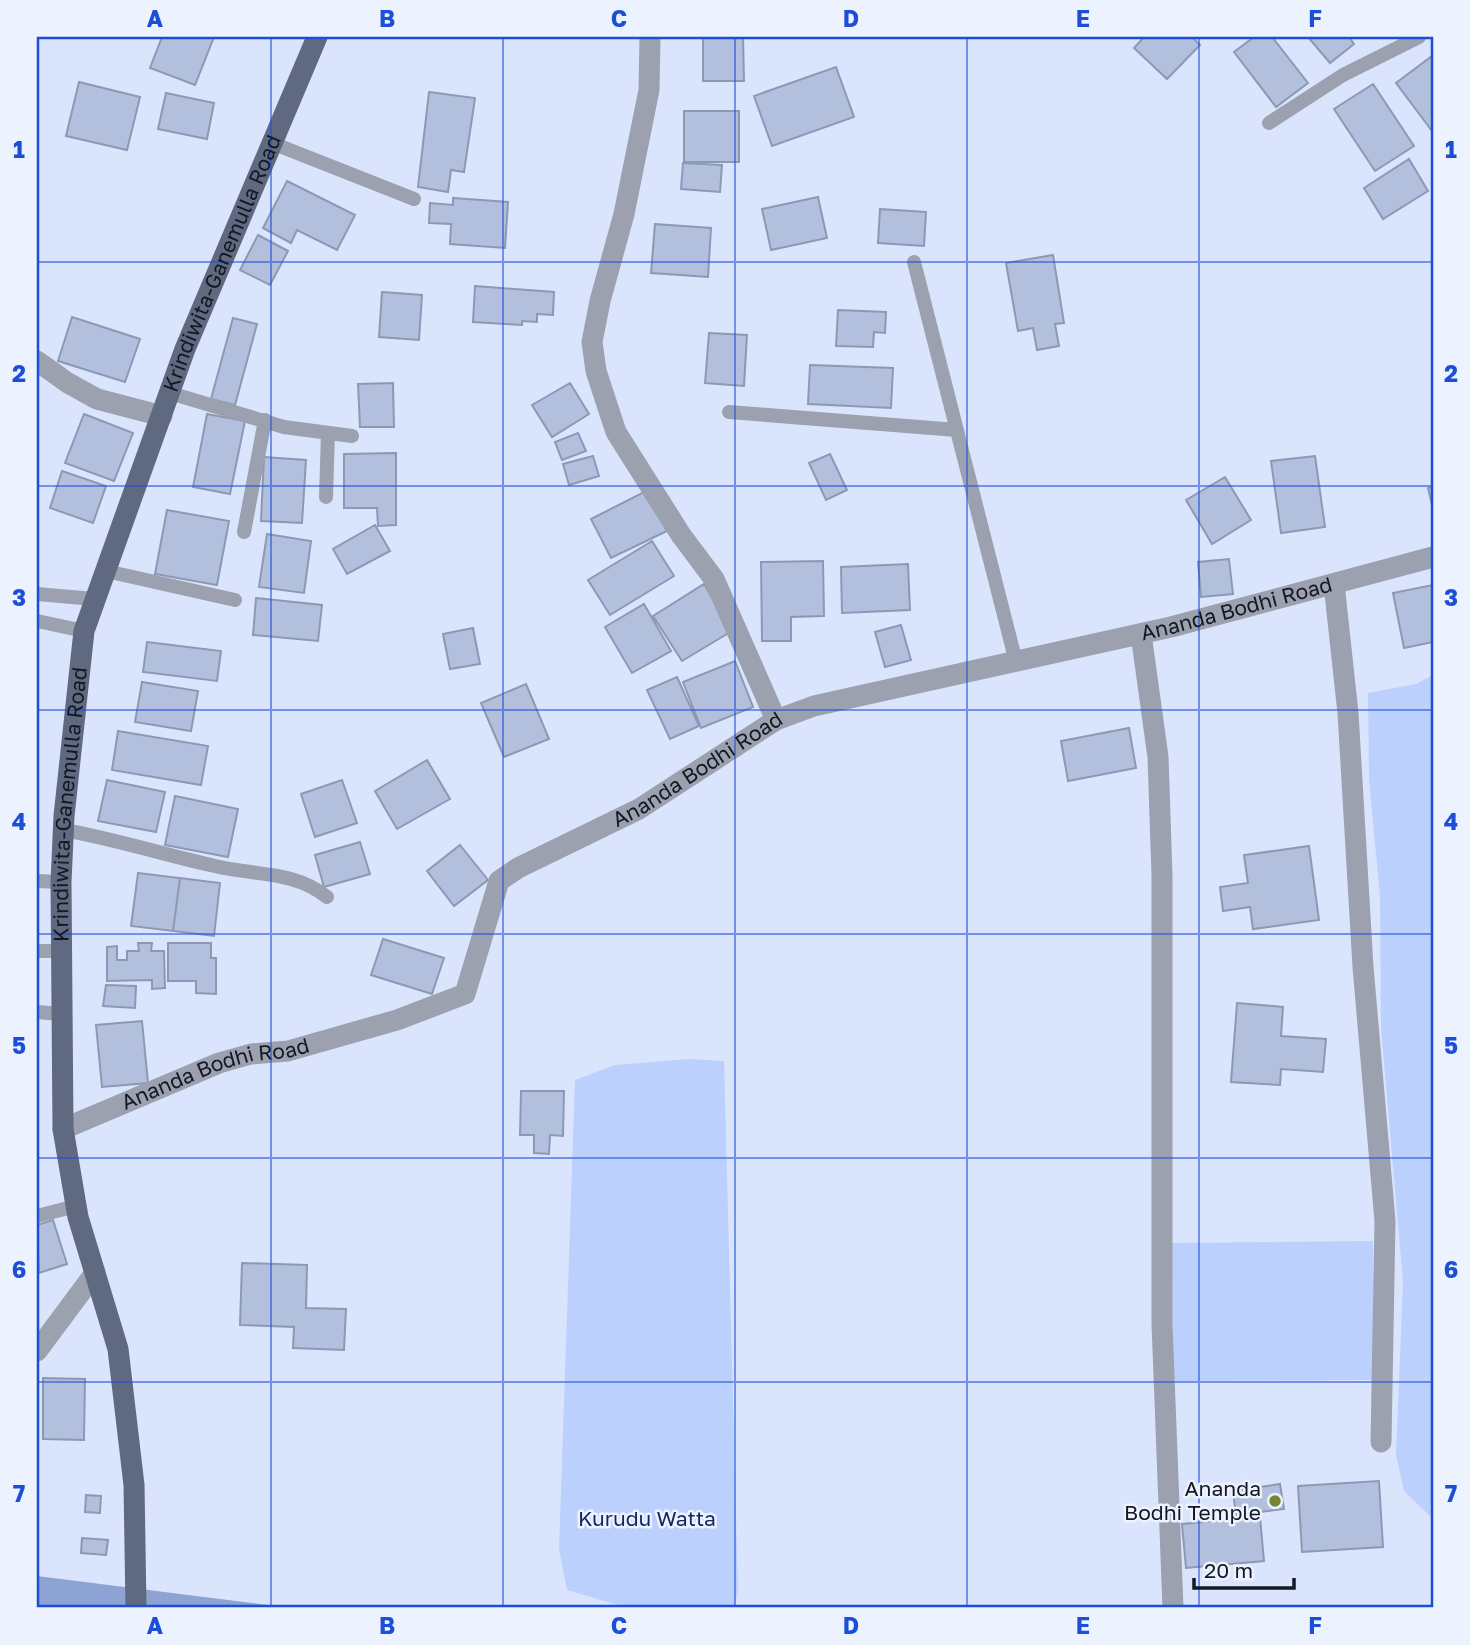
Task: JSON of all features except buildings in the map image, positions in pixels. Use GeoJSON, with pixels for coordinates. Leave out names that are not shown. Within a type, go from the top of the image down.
{"type":"FeatureCollection","features":[{"type":"Feature","properties":{"kind":"main road","name":"Krindiwita-Ganemulla Road"},"geometry":{"type":"LineString","coordinates":[[136,1608],[134,1485],[118,1349],[76,1206],[63,1129],[61,881],[84,631],[185,349],[317,37]]}},
{"type":"Feature","properties":{"kind":"street"},"geometry":{"type":"LineString","coordinates":[[650,37],[649,90],[624,214],[600,301],[592,342],[596,371],[616,432],[681,535],[714,579],[776,720]]}},
{"type":"Feature","properties":{"kind":"street"},"geometry":{"type":"LineString","coordinates":[[37,361],[97,399],[162,416]]}},
{"type":"Feature","properties":{"kind":"street","name":"Ananda Bodhi Road"},"geometry":{"type":"LineString","coordinates":[[63,1129],[219,1063],[251,1054],[300,1047],[397,1020],[465,994],[499,881],[518,868],[639,809],[776,720],[880,690],[1141,634],[1433,557]]}},
{"type":"Feature","properties":{"kind":"street"},"geometry":{"type":"LineString","coordinates":[[1334,584],[1348,713],[1363,967],[1385,1221],[1381,1442]]}},
{"type":"Feature","properties":{"kind":"street"},"geometry":{"type":"LineString","coordinates":[[1141,634],[1158,757],[1163,875],[1160,983],[1162,1324],[1172,1608]]}},
{"type":"Feature","properties":{"kind":"street"},"geometry":{"type":"LineString","coordinates":[[37,1351],[95,1273]]}},
{"type":"Feature","properties":{"kind":"lane"},"geometry":{"type":"LineString","coordinates":[[1269,123],[1343,75],[1419,37]]}},
{"type":"Feature","properties":{"kind":"lane"},"geometry":{"type":"LineString","coordinates":[[272,143],[414,199]]}},
{"type":"Feature","properties":{"kind":"lane"},"geometry":{"type":"LineString","coordinates":[[914,262],[1016,662]]}},
{"type":"Feature","properties":{"kind":"lane"},"geometry":{"type":"LineString","coordinates":[[170,393],[284,427],[352,436]]}},
{"type":"Feature","properties":{"kind":"lane"},"geometry":{"type":"LineString","coordinates":[[729,412],[957,429]]}},
{"type":"Feature","properties":{"kind":"lane"},"geometry":{"type":"LineString","coordinates":[[244,532],[265,420]]}},
{"type":"Feature","properties":{"kind":"lane"},"geometry":{"type":"LineString","coordinates":[[326,496],[328,433]]}},
{"type":"Feature","properties":{"kind":"lane"},"geometry":{"type":"LineString","coordinates":[[106,571],[235,600]]}},
{"type":"Feature","properties":{"kind":"lane"},"geometry":{"type":"LineString","coordinates":[[37,594],[94,599]]}},
{"type":"Feature","properties":{"kind":"lane"},"geometry":{"type":"LineString","coordinates":[[37,621],[84,631]]}},
{"type":"Feature","properties":{"kind":"lane"},"geometry":{"type":"LineString","coordinates":[[64,830],[99,836],[221,868],[289,876],[311,884],[327,897]]}},
{"type":"Feature","properties":{"kind":"lane"},"geometry":{"type":"LineString","coordinates":[[37,881],[61,881]]}},
{"type":"Feature","properties":{"kind":"lane"},"geometry":{"type":"LineString","coordinates":[[37,951],[62,951]]}},
{"type":"Feature","properties":{"kind":"lane"},"geometry":{"type":"LineString","coordinates":[[37,1012],[60,1014]]}},
{"type":"Feature","properties":{"kind":"lane"},"geometry":{"type":"LineString","coordinates":[[37,1216],[76,1206]]}},
{"type":"Feature","properties":{"kind":"green space"},"geometry":{"type":"Polygon","coordinates":[[[1433,675],[1433,1519],[1404,1491],[1396,1455],[1403,1282],[1381,1028],[1380,896],[1369,780],[1368,693],[1416,684],[1433,675]]]}},
{"type":"Feature","properties":{"kind":"green space","name":"Kurudu Watta"},"geometry":{"type":"Polygon","coordinates":[[[689,1059],[724,1061],[738,1590],[734,1608],[628,1608],[567,1590],[559,1549],[575,1080],[615,1065],[689,1059]]]}},
{"type":"Feature","properties":{"kind":"green space"},"geometry":{"type":"Polygon","coordinates":[[[1373,1241],[1374,1380],[1173,1381],[1172,1243],[1373,1241]]]}},
{"type":"Feature","properties":{"kind":"shaded area"},"geometry":{"type":"Polygon","coordinates":[[[37,1576],[293,1608],[37,1608],[37,1576]]]}},
{"type":"Feature","properties":{"kind":"place","name":"Ananda Bodhi Temple"},"geometry":{"type":"Point","coordinates":[1275,1501]}}]}
